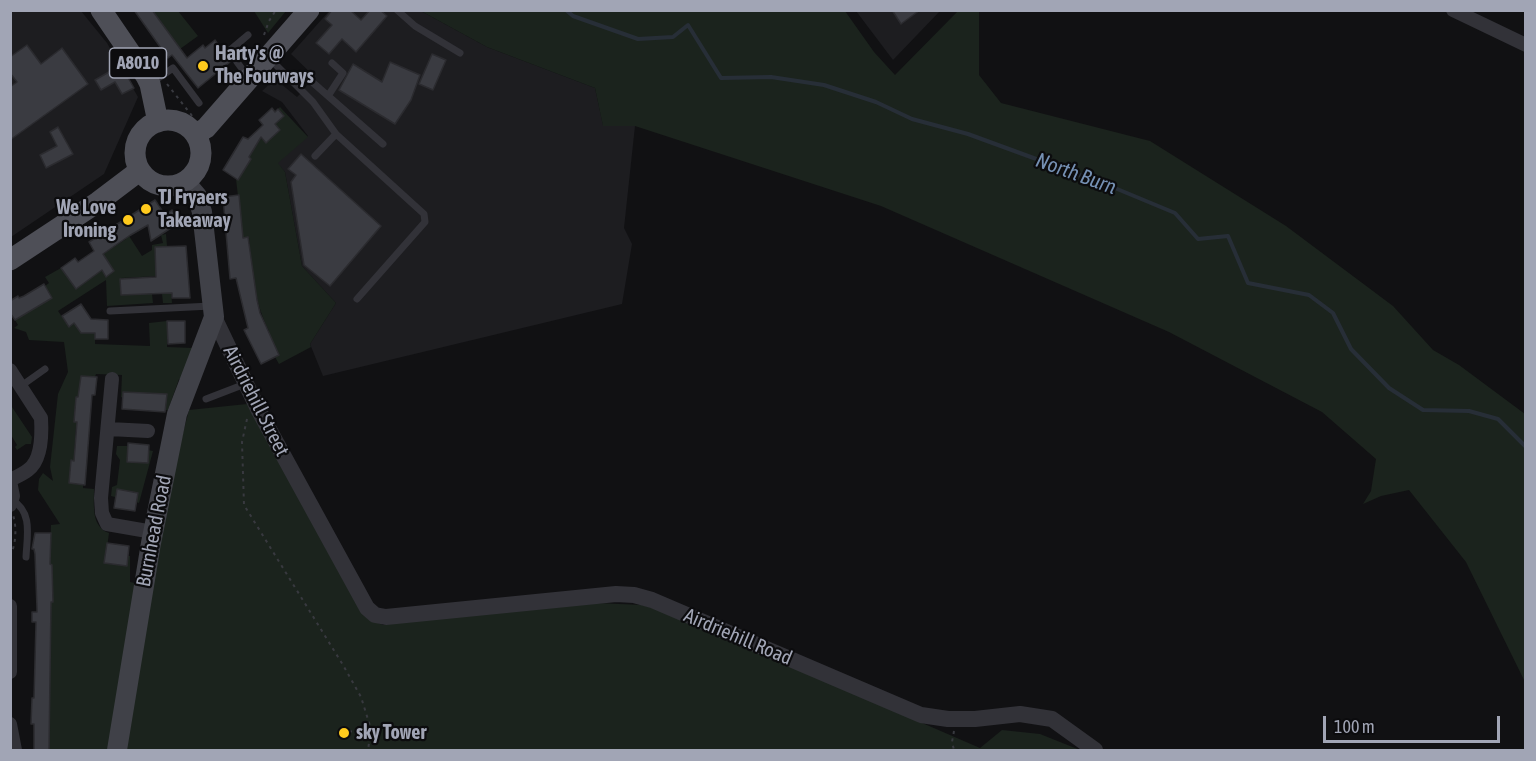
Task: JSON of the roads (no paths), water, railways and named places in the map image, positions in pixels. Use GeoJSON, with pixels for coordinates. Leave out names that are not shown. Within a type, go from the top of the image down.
{"type":"FeatureCollection","features":[{"type":"Feature","properties":{"kind":"main road","name":"A8010"},"geometry":{"type":"LineString","coordinates":[[101,10],[156,80],[158,122]]}},
{"type":"Feature","properties":{"kind":"main road"},"geometry":{"type":"LineString","coordinates":[[201,131],[177,122],[158,122],[144,130],[139,136],[135,154],[135,162],[139,171],[158,185],[167,186],[185,182],[194,174],[201,159],[201,131],[269,58],[309,10]]}},
{"type":"Feature","properties":{"kind":"main road"},"geometry":{"type":"LineString","coordinates":[[10,260],[98,202],[139,171]]}},
{"type":"Feature","properties":{"kind":"main road","name":"Airdriehill Street"},"geometry":{"type":"LineString","coordinates":[[185,182],[197,196],[202,212],[213,311]]}},
{"type":"Feature","properties":{"kind":"main road","name":"Burnhead Road"},"geometry":{"type":"LineString","coordinates":[[117,750],[153,532],[177,414],[213,311]]}},
{"type":"Feature","properties":{"kind":"street"},"geometry":{"type":"LineString","coordinates":[[1453,10],[1526,45]]}},
{"type":"Feature","properties":{"kind":"street","name":"Airdriehill Street"},"geometry":{"type":"LineString","coordinates":[[213,311],[245,384],[367,608]]}},
{"type":"Feature","properties":{"kind":"street"},"geometry":{"type":"LineString","coordinates":[[10,370],[41,418],[39,446],[34,464],[10,481],[11,505]]}},
{"type":"Feature","properties":{"kind":"street"},"geometry":{"type":"LineString","coordinates":[[112,379],[101,498],[102,513],[106,524],[153,532]]}},
{"type":"Feature","properties":{"kind":"street"},"geometry":{"type":"LineString","coordinates":[[109,429],[148,431]]}},
{"type":"Feature","properties":{"kind":"street","name":"Airdriehill Road"},"geometry":{"type":"LineString","coordinates":[[367,608],[375,615],[386,617],[616,594],[634,595],[663,604],[921,715],[948,719],[975,719],[1020,714],[1052,719],[1095,750]]}},
{"type":"Feature","properties":{"kind":"street"},"geometry":{"type":"LineString","coordinates":[[10,606],[10,672]]}},
{"type":"Feature","properties":{"kind":"street"},"geometry":{"type":"LineString","coordinates":[[10,724],[15,750]]}},
{"type":"Feature","properties":{"kind":"lane"},"geometry":{"type":"LineString","coordinates":[[396,10],[415,26],[460,53]]}},
{"type":"Feature","properties":{"kind":"lane"},"geometry":{"type":"LineString","coordinates":[[248,35],[229,51],[249,79]]}},
{"type":"Feature","properties":{"kind":"lane"},"geometry":{"type":"LineString","coordinates":[[269,58],[313,102],[336,134],[424,214],[425,222],[357,299]]}},
{"type":"Feature","properties":{"kind":"lane"},"geometry":{"type":"LineString","coordinates":[[328,96],[343,73],[332,63]]}},
{"type":"Feature","properties":{"kind":"lane"},"geometry":{"type":"LineString","coordinates":[[156,80],[173,68],[199,103]]}},
{"type":"Feature","properties":{"kind":"lane"},"geometry":{"type":"LineString","coordinates":[[290,79],[311,81],[383,144]]}},
{"type":"Feature","properties":{"kind":"lane"},"geometry":{"type":"LineString","coordinates":[[315,156],[336,134]]}},
{"type":"Feature","properties":{"kind":"lane"},"geometry":{"type":"LineString","coordinates":[[110,311],[213,311]]}},
{"type":"Feature","properties":{"kind":"lane"},"geometry":{"type":"LineString","coordinates":[[21,386],[45,369]]}},
{"type":"Feature","properties":{"kind":"lane"},"geometry":{"type":"LineString","coordinates":[[206,399],[245,384]]}},
{"type":"Feature","properties":{"kind":"lane"},"geometry":{"type":"LineString","coordinates":[[11,505],[20,504],[28,517],[26,557]]}},
{"type":"Feature","properties":{"kind":"waterway","name":"North Burn"},"geometry":{"type":"LineString","coordinates":[[566,10],[573,16],[638,39],[673,37],[688,25],[721,78],[771,77],[824,85],[876,102],[912,119],[968,134],[1110,186],[1175,213],[1198,239],[1228,236],[1248,283],[1309,295],[1333,313],[1351,349],[1389,388],[1423,410],[1469,411],[1498,419],[1526,447]]}},
{"type":"Feature","properties":{"kind":"place","name":"Harty's @ The Fourways"},"geometry":{"type":"Point","coordinates":[203,66]}},
{"type":"Feature","properties":{"kind":"place","name":"TJ Fryaers Takeaway"},"geometry":{"type":"Point","coordinates":[146,209]}},
{"type":"Feature","properties":{"kind":"place","name":"We Love Ironing"},"geometry":{"type":"Point","coordinates":[128,220]}},
{"type":"Feature","properties":{"kind":"place","name":"sky Tower"},"geometry":{"type":"Point","coordinates":[344,733]}}]}
